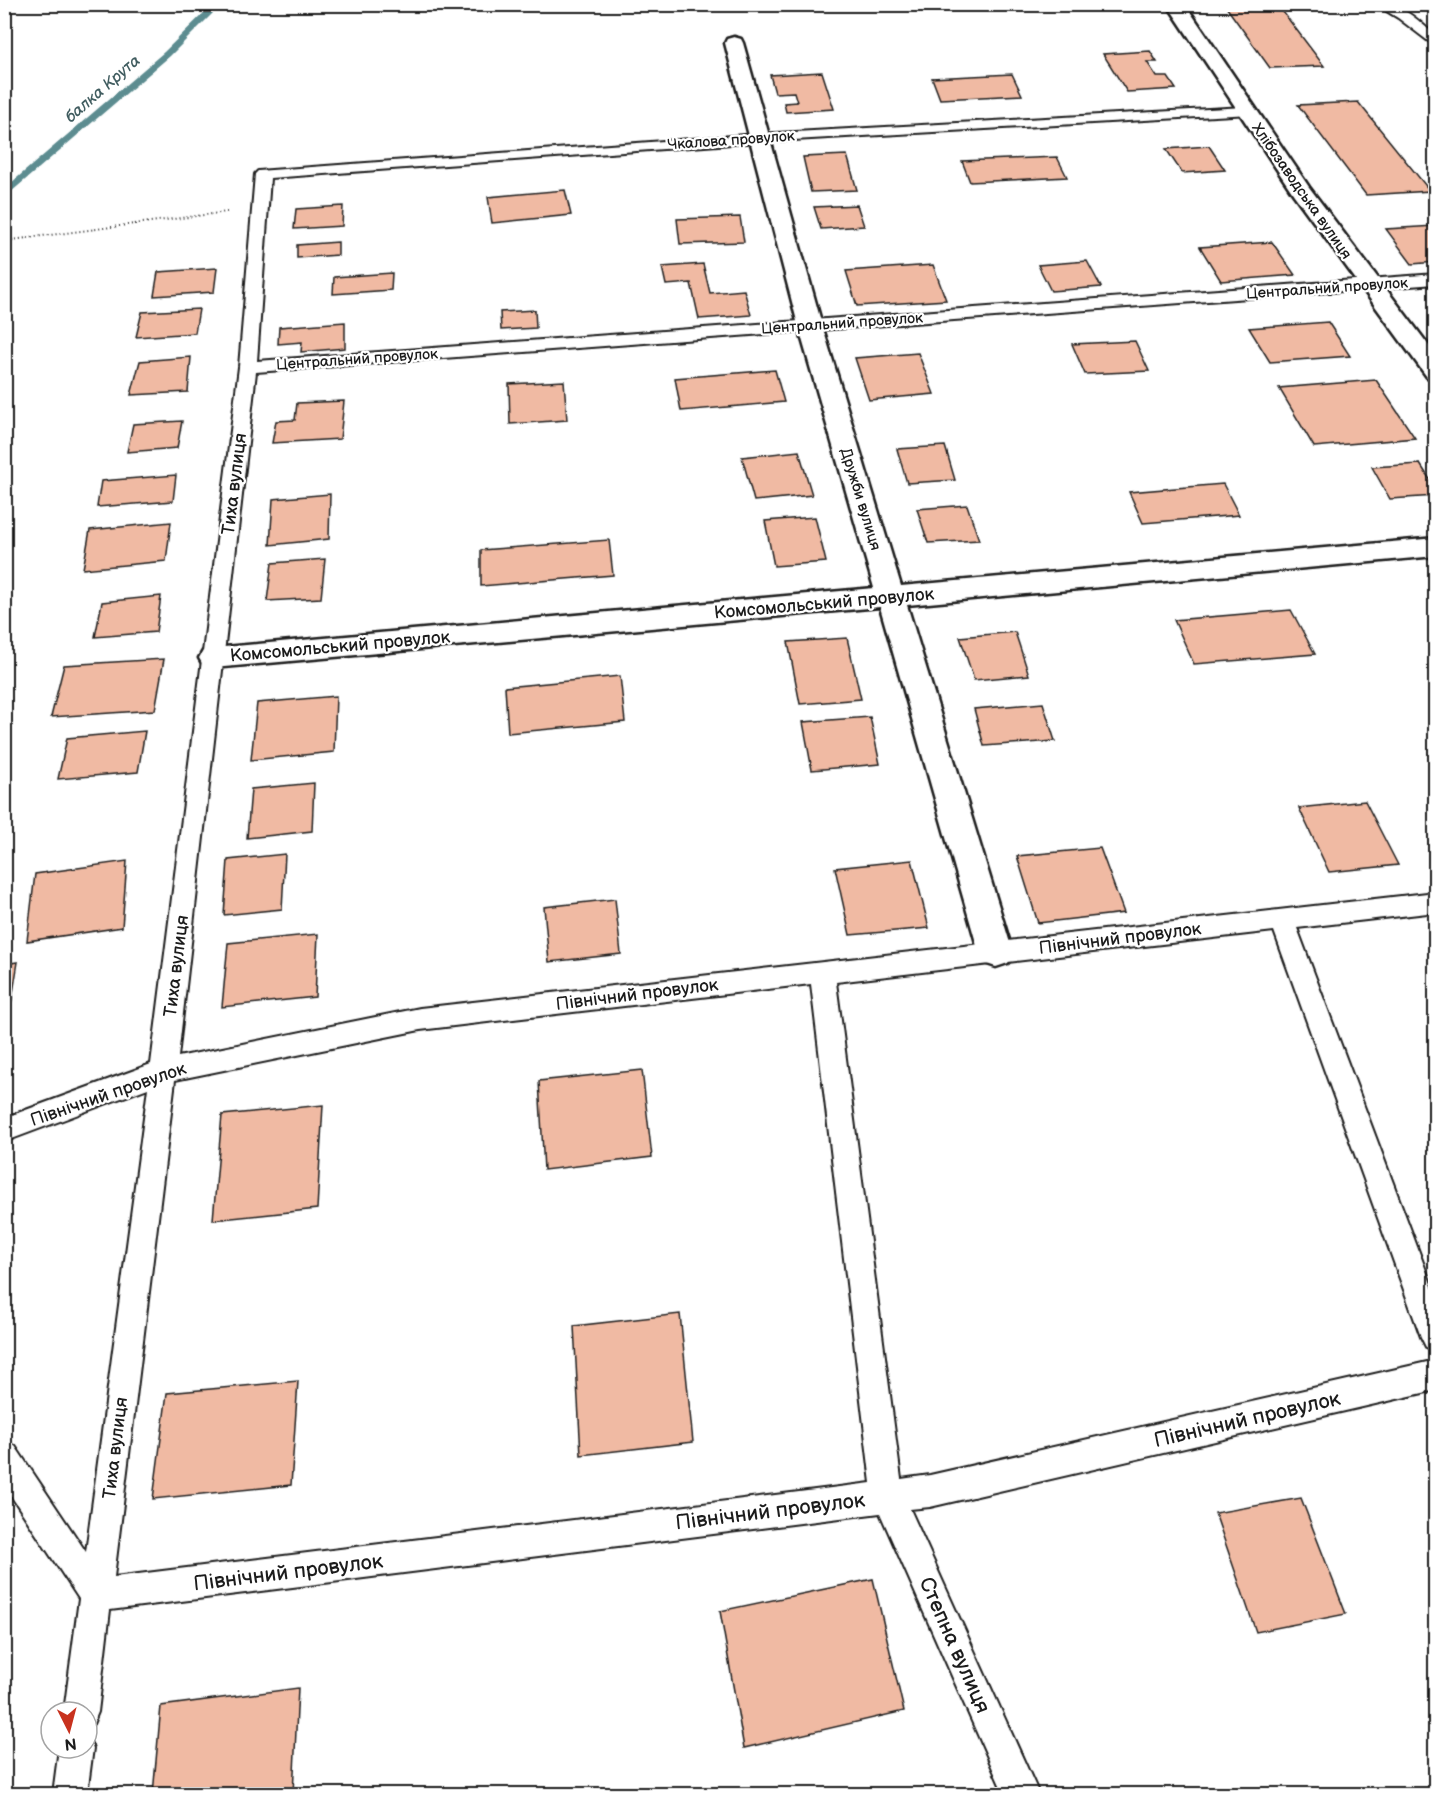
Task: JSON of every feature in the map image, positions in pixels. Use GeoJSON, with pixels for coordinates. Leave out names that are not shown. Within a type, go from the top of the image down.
{"type":"FeatureCollection","features":[{"type":"Feature","properties":{"kind":"street","name":"Хлібозаводська вулиця"},"geometry":{"type":"LineString","coordinates":[[1176,4],[1245,111],[1367,285],[1436,372]]}},
{"type":"Feature","properties":{"kind":"street","name":"Дружби вулиця"},"geometry":{"type":"LineString","coordinates":[[734,43],[810,325],[996,952]]}},
{"type":"Feature","properties":{"kind":"street","name":"Комсомольський провулок"},"geometry":{"type":"LineString","coordinates":[[213,657],[1436,548]]}},
{"type":"Feature","properties":{"kind":"lane"},"geometry":{"type":"LineString","coordinates":[[1381,4],[1403,15],[1436,43]]}},
{"type":"Feature","properties":{"kind":"lane","name":"Чкалова провулок"},"geometry":{"type":"LineString","coordinates":[[259,219],[263,174],[759,138],[1245,111]]}},
{"type":"Feature","properties":{"kind":"lane","name":"Тиха вулиця"},"geometry":{"type":"LineString","coordinates":[[83,1700],[163,1071],[248,367],[259,219]]}},
{"type":"Feature","properties":{"kind":"lane","name":"Центральний провулок"},"geometry":{"type":"LineString","coordinates":[[248,367],[1436,279]]}},
{"type":"Feature","properties":{"kind":"lane","name":"Північний провулок"},"geometry":{"type":"LineString","coordinates":[[4,1130],[163,1071],[420,1019],[1436,902]]}},
{"type":"Feature","properties":{"kind":"lane"},"geometry":{"type":"LineString","coordinates":[[1282,920],[1436,1337]]}},
{"type":"Feature","properties":{"kind":"lane","name":"Степна вулиця"},"geometry":{"type":"LineString","coordinates":[[822,973],[888,1496],[1022,1794]]}},
{"type":"Feature","properties":{"kind":"lane","name":"Північний провулок"},"geometry":{"type":"LineString","coordinates":[[96,1596],[930,1491],[1436,1375]]}},
{"type":"Feature","properties":{"kind":"lane"},"geometry":{"type":"LineString","coordinates":[[4,1457],[96,1596]]}},
{"type":"Feature","properties":{"kind":"lane"},"geometry":{"type":"LineString","coordinates":[[70,1794],[74,1760]]}},
{"type":"Feature","properties":{"kind":"path"},"geometry":{"type":"LineString","coordinates":[[4,241],[222,211],[259,219]]}},
{"type":"Feature","properties":{"kind":"building"},"geometry":{"type":"Polygon","coordinates":[[[1224,4],[1277,4],[1324,66],[1270,68],[1224,4]]]}},
{"type":"Feature","properties":{"kind":"building"},"geometry":{"type":"Polygon","coordinates":[[[1150,51],[1157,62],[1147,62],[1157,77],[1168,77],[1176,89],[1127,92],[1103,54],[1150,51]]]}},
{"type":"Feature","properties":{"kind":"building"},"geometry":{"type":"Polygon","coordinates":[[[822,72],[834,109],[786,112],[784,103],[797,102],[794,92],[775,93],[770,75],[822,72]]]}},
{"type":"Feature","properties":{"kind":"building"},"geometry":{"type":"Polygon","coordinates":[[[1012,74],[1022,95],[940,99],[932,78],[1012,74]]]}},
{"type":"Feature","properties":{"kind":"building"},"geometry":{"type":"Polygon","coordinates":[[[1358,102],[1430,191],[1366,195],[1298,105],[1358,102]]]}},
{"type":"Feature","properties":{"kind":"building"},"geometry":{"type":"Polygon","coordinates":[[[1209,146],[1225,170],[1182,173],[1166,149],[1209,146]]]}},
{"type":"Feature","properties":{"kind":"building"},"geometry":{"type":"Polygon","coordinates":[[[847,155],[857,190],[811,192],[803,157],[847,155]]]}},
{"type":"Feature","properties":{"kind":"building"},"geometry":{"type":"Polygon","coordinates":[[[1057,157],[1067,177],[970,182],[962,161],[1057,157]]]}},
{"type":"Feature","properties":{"kind":"building"},"geometry":{"type":"Polygon","coordinates":[[[565,190],[571,215],[492,223],[488,197],[565,190]]]}},
{"type":"Feature","properties":{"kind":"building"},"geometry":{"type":"Polygon","coordinates":[[[857,205],[864,226],[821,229],[814,207],[857,205]]]}},
{"type":"Feature","properties":{"kind":"building"},"geometry":{"type":"Polygon","coordinates":[[[343,206],[342,226],[294,229],[296,209],[343,206]]]}},
{"type":"Feature","properties":{"kind":"building"},"geometry":{"type":"Polygon","coordinates":[[[740,217],[744,242],[680,244],[677,219],[740,217]]]}},
{"type":"Feature","properties":{"kind":"building"},"geometry":{"type":"Polygon","coordinates":[[[1435,226],[1436,262],[1412,264],[1386,229],[1435,226]]]}},
{"type":"Feature","properties":{"kind":"building"},"geometry":{"type":"Polygon","coordinates":[[[338,242],[338,255],[297,258],[297,245],[338,242]]]}},
{"type":"Feature","properties":{"kind":"building"},"geometry":{"type":"Polygon","coordinates":[[[1272,242],[1295,275],[1221,281],[1200,247],[1272,242]]]}},
{"type":"Feature","properties":{"kind":"building"},"geometry":{"type":"Polygon","coordinates":[[[1087,261],[1101,287],[1051,291],[1038,265],[1087,261]]]}},
{"type":"Feature","properties":{"kind":"building"},"geometry":{"type":"Polygon","coordinates":[[[703,264],[710,293],[744,290],[751,315],[699,319],[691,283],[666,285],[662,267],[703,264]]]}},
{"type":"Feature","properties":{"kind":"building"},"geometry":{"type":"Polygon","coordinates":[[[933,265],[946,300],[857,306],[846,271],[933,265]]]}},
{"type":"Feature","properties":{"kind":"building"},"geometry":{"type":"Polygon","coordinates":[[[217,268],[214,292],[154,296],[158,272],[217,268]]]}},
{"type":"Feature","properties":{"kind":"building"},"geometry":{"type":"Polygon","coordinates":[[[392,273],[391,290],[333,294],[334,277],[392,273]]]}},
{"type":"Feature","properties":{"kind":"building"},"geometry":{"type":"Polygon","coordinates":[[[199,309],[195,333],[136,337],[142,312],[199,309]]]}},
{"type":"Feature","properties":{"kind":"building"},"geometry":{"type":"Polygon","coordinates":[[[535,310],[536,328],[501,330],[500,312],[535,310]]]}},
{"type":"Feature","properties":{"kind":"building"},"geometry":{"type":"Polygon","coordinates":[[[345,322],[345,348],[301,352],[302,342],[278,344],[279,327],[345,322]]]}},
{"type":"Feature","properties":{"kind":"building"},"geometry":{"type":"Polygon","coordinates":[[[1328,322],[1350,356],[1270,362],[1249,328],[1328,322]]]}},
{"type":"Feature","properties":{"kind":"building"},"geometry":{"type":"Polygon","coordinates":[[[1135,341],[1149,371],[1085,374],[1072,344],[1135,341]]]}},
{"type":"Feature","properties":{"kind":"building"},"geometry":{"type":"Polygon","coordinates":[[[918,353],[934,394],[869,400],[855,358],[918,353]]]}},
{"type":"Feature","properties":{"kind":"building"},"geometry":{"type":"Polygon","coordinates":[[[191,357],[188,392],[131,395],[140,361],[191,357]]]}},
{"type":"Feature","properties":{"kind":"building"},"geometry":{"type":"Polygon","coordinates":[[[775,370],[784,402],[681,411],[675,378],[775,370]]]}},
{"type":"Feature","properties":{"kind":"building"},"geometry":{"type":"Polygon","coordinates":[[[1376,380],[1415,438],[1314,447],[1279,388],[1376,380]]]}},
{"type":"Feature","properties":{"kind":"building"},"geometry":{"type":"Polygon","coordinates":[[[564,381],[567,420],[510,424],[509,384],[564,381]]]}},
{"type":"Feature","properties":{"kind":"building"},"geometry":{"type":"Polygon","coordinates":[[[344,401],[340,439],[272,443],[276,421],[295,420],[297,403],[344,401]]]}},
{"type":"Feature","properties":{"kind":"building"},"geometry":{"type":"Polygon","coordinates":[[[182,421],[177,448],[127,452],[133,424],[182,421]]]}},
{"type":"Feature","properties":{"kind":"building"},"geometry":{"type":"Polygon","coordinates":[[[945,446],[955,480],[907,483],[897,449],[945,446]]]}},
{"type":"Feature","properties":{"kind":"building"},"geometry":{"type":"Polygon","coordinates":[[[799,451],[812,495],[754,501],[742,457],[799,451]]]}},
{"type":"Feature","properties":{"kind":"building"},"geometry":{"type":"Polygon","coordinates":[[[1420,464],[1436,489],[1436,496],[1390,499],[1372,467],[1420,464]]]}},
{"type":"Feature","properties":{"kind":"building"},"geometry":{"type":"Polygon","coordinates":[[[176,475],[173,501],[97,507],[101,481],[176,475]]]}},
{"type":"Feature","properties":{"kind":"building"},"geometry":{"type":"Polygon","coordinates":[[[1223,484],[1239,515],[1143,523],[1129,492],[1223,484]]]}},
{"type":"Feature","properties":{"kind":"building"},"geometry":{"type":"Polygon","coordinates":[[[330,494],[329,539],[270,545],[273,499],[330,494]]]}},
{"type":"Feature","properties":{"kind":"building"},"geometry":{"type":"Polygon","coordinates":[[[967,505],[979,540],[928,543],[917,509],[967,505]]]}},
{"type":"Feature","properties":{"kind":"building"},"geometry":{"type":"Polygon","coordinates":[[[815,517],[826,562],[774,566],[765,521],[815,517]]]}},
{"type":"Feature","properties":{"kind":"building"},"geometry":{"type":"Polygon","coordinates":[[[171,522],[166,561],[83,569],[90,530],[171,522]]]}},
{"type":"Feature","properties":{"kind":"building"},"geometry":{"type":"Polygon","coordinates":[[[609,540],[613,575],[481,586],[481,550],[609,540]]]}},
{"type":"Feature","properties":{"kind":"building"},"geometry":{"type":"Polygon","coordinates":[[[325,559],[321,598],[267,601],[272,563],[325,559]]]}},
{"type":"Feature","properties":{"kind":"building"},"geometry":{"type":"Polygon","coordinates":[[[161,596],[156,632],[95,637],[102,602],[161,596]]]}},
{"type":"Feature","properties":{"kind":"building"},"geometry":{"type":"Polygon","coordinates":[[[1291,610],[1315,654],[1194,664],[1174,620],[1291,610]]]}},
{"type":"Feature","properties":{"kind":"building"},"geometry":{"type":"Polygon","coordinates":[[[1015,632],[1029,675],[974,680],[960,637],[1015,632]]]}},
{"type":"Feature","properties":{"kind":"building"},"geometry":{"type":"Polygon","coordinates":[[[847,638],[861,699],[800,704],[788,642],[847,638]]]}},
{"type":"Feature","properties":{"kind":"building"},"geometry":{"type":"Polygon","coordinates":[[[164,659],[155,710],[51,717],[64,665],[164,659]]]}},
{"type":"Feature","properties":{"kind":"building"},"geometry":{"type":"Polygon","coordinates":[[[620,676],[625,722],[508,733],[505,687],[620,676]]]}},
{"type":"Feature","properties":{"kind":"building"},"geometry":{"type":"Polygon","coordinates":[[[336,696],[334,752],[251,760],[257,703],[336,696]]]}},
{"type":"Feature","properties":{"kind":"building"},"geometry":{"type":"Polygon","coordinates":[[[1043,703],[1055,741],[984,746],[974,709],[1043,703]]]}},
{"type":"Feature","properties":{"kind":"building"},"geometry":{"type":"Polygon","coordinates":[[[870,717],[880,764],[812,770],[803,722],[870,717]]]}},
{"type":"Feature","properties":{"kind":"building"},"geometry":{"type":"Polygon","coordinates":[[[145,731],[138,772],[58,779],[67,738],[145,731]]]}},
{"type":"Feature","properties":{"kind":"building"},"geometry":{"type":"Polygon","coordinates":[[[314,783],[312,831],[247,838],[251,789],[314,783]]]}},
{"type":"Feature","properties":{"kind":"building"},"geometry":{"type":"Polygon","coordinates":[[[1365,801],[1398,865],[1329,872],[1299,808],[1365,801]]]}},
{"type":"Feature","properties":{"kind":"building"},"geometry":{"type":"Polygon","coordinates":[[[1100,848],[1124,913],[1038,923],[1017,856],[1100,848]]]}},
{"type":"Feature","properties":{"kind":"building"},"geometry":{"type":"Polygon","coordinates":[[[285,854],[282,909],[224,915],[228,860],[285,854]]]}},
{"type":"Feature","properties":{"kind":"building"},"geometry":{"type":"Polygon","coordinates":[[[912,860],[929,928],[850,935],[835,868],[912,860]]]}},
{"type":"Feature","properties":{"kind":"building"},"geometry":{"type":"Polygon","coordinates":[[[127,861],[122,927],[27,941],[35,874],[127,861]]]}},
{"type":"Feature","properties":{"kind":"building"},"geometry":{"type":"Polygon","coordinates":[[[615,899],[621,954],[549,962],[544,907],[615,899]]]}},
{"type":"Feature","properties":{"kind":"building"},"geometry":{"type":"Polygon","coordinates":[[[318,934],[315,997],[222,1007],[228,943],[318,934]]]}},
{"type":"Feature","properties":{"kind":"building"},"geometry":{"type":"Polygon","coordinates":[[[18,962],[7,1030],[4,1031],[4,964],[18,962]]]}},
{"type":"Feature","properties":{"kind":"building"},"geometry":{"type":"Polygon","coordinates":[[[642,1070],[652,1157],[544,1170],[539,1081],[642,1070]]]}},
{"type":"Feature","properties":{"kind":"building"},"geometry":{"type":"Polygon","coordinates":[[[323,1105],[317,1209],[213,1220],[222,1115],[323,1105]]]}},
{"type":"Feature","properties":{"kind":"building"},"geometry":{"type":"Polygon","coordinates":[[[680,1314],[693,1442],[581,1455],[574,1326],[680,1314]]]}},
{"type":"Feature","properties":{"kind":"building"},"geometry":{"type":"Polygon","coordinates":[[[298,1381],[291,1485],[153,1499],[167,1393],[298,1381]]]}},
{"type":"Feature","properties":{"kind":"building"},"geometry":{"type":"Polygon","coordinates":[[[1301,1498],[1346,1614],[1256,1632],[1215,1513],[1301,1498]]]}},
{"type":"Feature","properties":{"kind":"building"},"geometry":{"type":"Polygon","coordinates":[[[873,1579],[904,1711],[744,1748],[720,1611],[873,1579]]]}},
{"type":"Feature","properties":{"kind":"building"},"geometry":{"type":"Polygon","coordinates":[[[298,1688],[293,1794],[153,1794],[161,1706],[298,1688]]]}},
{"type":"Feature","properties":{"kind":"waterway","name":"балка Крута"},"geometry":{"type":"LineString","coordinates":[[4,195],[167,54],[218,4]]}}]}
